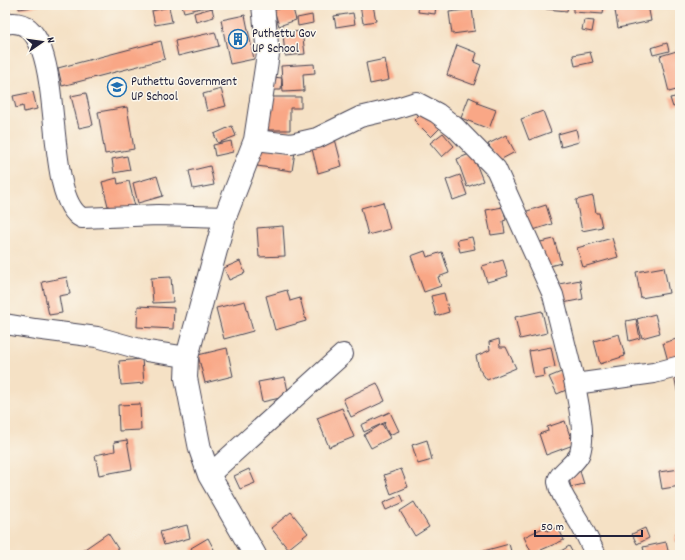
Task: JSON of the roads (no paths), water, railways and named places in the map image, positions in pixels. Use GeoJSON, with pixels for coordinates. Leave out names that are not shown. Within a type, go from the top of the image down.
{"type":"FeatureCollection","features":[{"type":"Feature","properties":{"kind":"main road"},"geometry":{"type":"LineString","coordinates":[[255,555],[209,475],[200,449],[186,378],[187,357],[225,217],[255,140],[268,54],[264,5]]}},
{"type":"Feature","properties":{"kind":"street"},"geometry":{"type":"LineString","coordinates":[[5,24],[14,22],[25,24],[37,37],[45,60],[62,182],[76,215],[82,218],[158,214],[225,217]]}},
{"type":"Feature","properties":{"kind":"street"},"geometry":{"type":"LineString","coordinates":[[255,140],[291,144],[316,138],[360,117],[394,110],[416,102],[437,113],[455,127],[496,169],[552,295],[575,384],[581,432],[580,452],[577,459],[559,477],[558,481],[568,506],[576,517],[596,555]]}},
{"type":"Feature","properties":{"kind":"street"},"geometry":{"type":"LineString","coordinates":[[5,324],[35,330],[97,336],[147,351],[187,357]]}},
{"type":"Feature","properties":{"kind":"street"},"geometry":{"type":"LineString","coordinates":[[209,475],[343,354]]}},
{"type":"Feature","properties":{"kind":"street"},"geometry":{"type":"LineString","coordinates":[[575,384],[654,373],[680,366]]}},
{"type":"Feature","properties":{"kind":"place","name":"Puthettu Gov UP School"},"geometry":{"type":"Point","coordinates":[238,39]}},
{"type":"Feature","properties":{"kind":"place","name":"Puthettu Government UP School"},"geometry":{"type":"Point","coordinates":[117,87]}}]}
